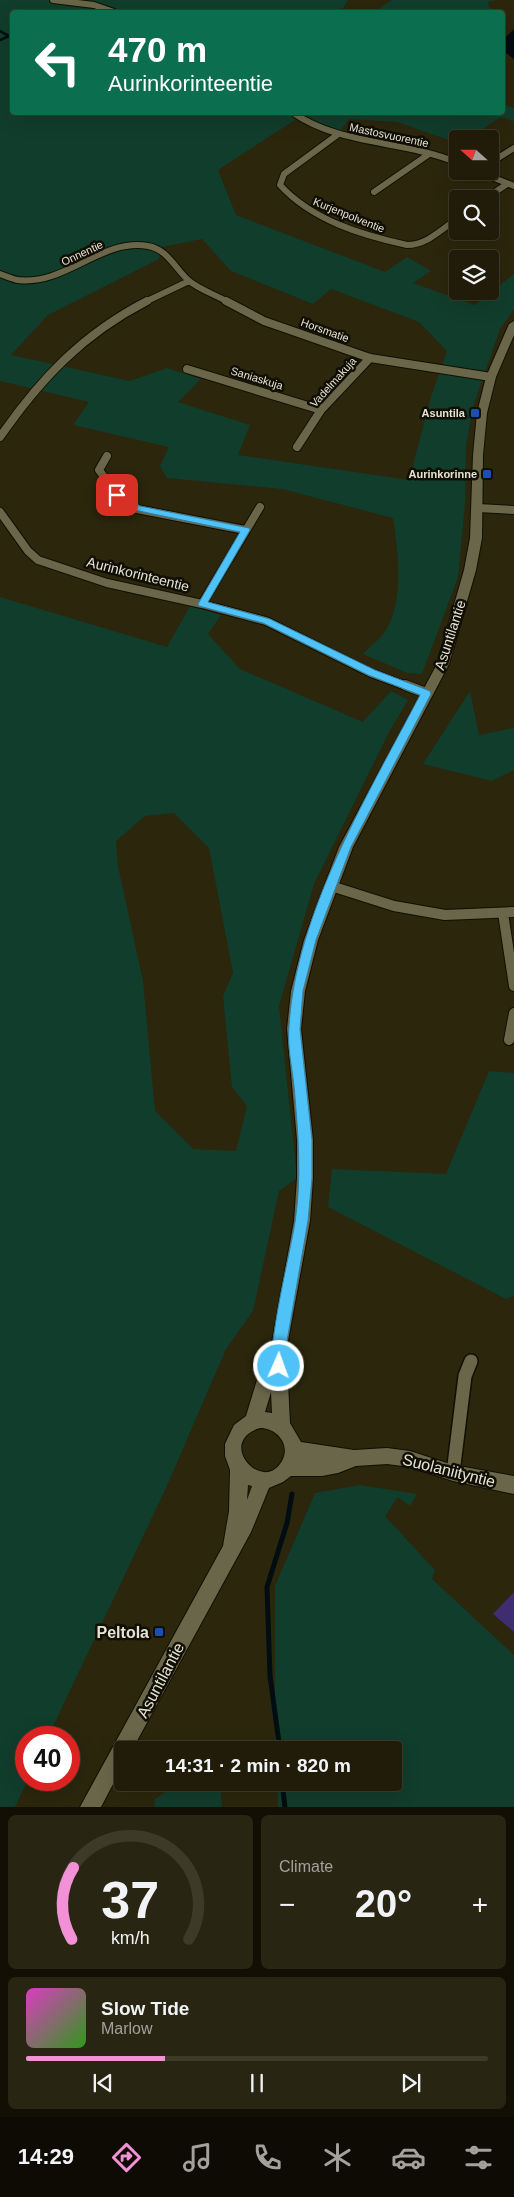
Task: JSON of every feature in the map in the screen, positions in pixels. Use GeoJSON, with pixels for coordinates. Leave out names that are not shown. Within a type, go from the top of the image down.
{"type":"FeatureCollection","features":[{"type":"Feature","properties":{"kind":"street"},"geometry":{"type":"LineString","coordinates":[[53,0],[94,5],[108,10]]}},
{"type":"Feature","properties":{"kind":"street","name":"Mastosvuorentie"},"geometry":{"type":"LineString","coordinates":[[296,115],[302,120],[336,134],[381,142],[449,160]]}},
{"type":"Feature","properties":{"kind":"street","name":"Kurjenpolventie"},"geometry":{"type":"LineString","coordinates":[[336,134],[284,174],[280,185],[293,199],[310,211],[390,243],[408,246],[420,244],[449,224]]}},
{"type":"Feature","properties":{"kind":"street"},"geometry":{"type":"LineString","coordinates":[[499,157],[514,148]]}},
{"type":"Feature","properties":{"kind":"street"},"geometry":{"type":"LineString","coordinates":[[374,192],[429,154]]}},
{"type":"Feature","properties":{"kind":"street"},"geometry":{"type":"LineString","coordinates":[[499,180],[511,185]]}},
{"type":"Feature","properties":{"kind":"street"},"geometry":{"type":"LineString","coordinates":[[499,191],[511,185]]}},
{"type":"Feature","properties":{"kind":"street","name":"Onnentie"},"geometry":{"type":"LineString","coordinates":[[0,274],[17,280],[36,280],[60,274],[105,252],[131,245],[150,246],[171,259]]}},
{"type":"Feature","properties":{"kind":"street","name":"Horsmatie"},"geometry":{"type":"LineString","coordinates":[[171,259],[189,281],[264,321],[370,358],[491,377]]}},
{"type":"Feature","properties":{"kind":"street"},"geometry":{"type":"LineString","coordinates":[[0,437],[16,413],[59,361],[90,335],[127,310],[189,281]]}},
{"type":"Feature","properties":{"kind":"street","name":"Asuntilantie"},"geometry":{"type":"LineString","coordinates":[[282,1428],[278,1383],[280,1341],[302,1221],[305,1178],[305,1140],[294,1029],[298,991],[311,940],[346,847],[442,664],[470,570],[476,538],[480,430],[491,377],[514,324]]}},
{"type":"Feature","properties":{"kind":"street","name":"Vadelmakuja"},"geometry":{"type":"LineString","coordinates":[[297,447],[321,410],[370,358]]}},
{"type":"Feature","properties":{"kind":"street","name":"Saniaskuja"},"geometry":{"type":"LineString","coordinates":[[187,369],[321,410]]}},
{"type":"Feature","properties":{"kind":"street"},"geometry":{"type":"LineString","coordinates":[[107,456],[99,470],[117,495],[137,508],[245,530]]}},
{"type":"Feature","properties":{"kind":"street"},"geometry":{"type":"LineString","coordinates":[[202,604],[260,507]]}},
{"type":"Feature","properties":{"kind":"street"},"geometry":{"type":"LineString","coordinates":[[478,508],[514,510]]}},
{"type":"Feature","properties":{"kind":"street","name":"Aurinkorinteentie"},"geometry":{"type":"LineString","coordinates":[[0,512],[28,551],[38,560],[107,583],[202,604],[266,621],[371,672],[426,694]]}},
{"type":"Feature","properties":{"kind":"street"},"geometry":{"type":"LineString","coordinates":[[331,886],[394,906],[445,914],[509,913],[514,986]]}},
{"type":"Feature","properties":{"kind":"street"},"geometry":{"type":"LineString","coordinates":[[508,1040],[514,1013]]}},
{"type":"Feature","properties":{"kind":"street","name":"Asuntilantie"},"geometry":{"type":"LineString","coordinates":[[252,1423],[258,1411],[267,1374],[280,1341]]}},
{"type":"Feature","properties":{"kind":"street"},"geometry":{"type":"LineString","coordinates":[[453,1473],[465,1376],[471,1361]]}},
{"type":"Feature","properties":{"kind":"street"},"geometry":{"type":"LineString","coordinates":[[268,1422],[282,1428],[292,1441],[293,1456],[287,1468],[277,1476],[263,1480],[254,1479],[239,1469],[234,1462],[232,1446],[239,1432],[252,1423],[268,1422]]}},
{"type":"Feature","properties":{"kind":"street","name":"Suolaniityntie"},"geometry":{"type":"LineString","coordinates":[[293,1450],[354,1458],[387,1456],[410,1459],[453,1473],[514,1485]]}},
{"type":"Feature","properties":{"kind":"street","name":"Suolaniityntie"},"geometry":{"type":"LineString","coordinates":[[287,1468],[329,1467],[344,1464],[354,1458]]}},
{"type":"Feature","properties":{"kind":"street","name":"Asuntilantie"},"geometry":{"type":"LineString","coordinates":[[228,1552],[238,1511],[239,1469]]}},
{"type":"Feature","properties":{"kind":"street","name":"Asuntilantie"},"geometry":{"type":"LineString","coordinates":[[90,1807],[228,1552],[244,1532],[263,1480]]}},
{"type":"Feature","properties":{"kind":"green space"},"geometry":{"type":"Polygon","coordinates":[[[0,0],[348,0],[342,10],[10,10],[10,115],[505,115],[505,106],[514,108],[514,121],[501,117],[481,130],[449,130],[449,140],[397,122],[349,119],[340,131],[301,116],[218,170],[236,215],[385,272],[407,257],[431,271],[413,283],[449,296],[449,300],[461,300],[475,305],[481,300],[499,300],[499,286],[514,274],[514,309],[500,329],[473,407],[466,445],[465,504],[458,577],[422,674],[407,673],[363,654],[385,632],[396,603],[398,559],[393,518],[282,489],[167,478],[160,466],[169,447],[73,425],[89,402],[0,381],[0,0]],[[202,239],[162,247],[159,259],[48,315],[11,355],[130,381],[167,368],[201,379],[178,402],[250,425],[238,455],[409,480],[431,397],[447,351],[419,322],[331,289],[313,304],[231,271],[202,239]]]}},
{"type":"Feature","properties":{"kind":"green space"},"geometry":{"type":"Polygon","coordinates":[[[392,0],[496,0],[488,2],[489,7],[493,10],[377,10],[392,0]]]}},
{"type":"Feature","properties":{"kind":"green space"},"geometry":{"type":"Polygon","coordinates":[[[0,597],[167,647],[190,606],[221,615],[208,634],[240,669],[363,722],[391,691],[408,700],[389,732],[314,884],[279,1006],[297,1178],[279,1191],[253,1311],[226,1349],[166,1488],[53,1726],[15,1726],[15,1791],[23,1791],[15,1807],[0,1807],[0,597]],[[174,813],[145,816],[116,841],[118,866],[143,981],[155,1111],[193,1149],[236,1151],[247,1106],[232,1087],[223,996],[233,973],[209,848],[174,813]]]}},
{"type":"Feature","properties":{"kind":"green space"},"geometry":{"type":"Polygon","coordinates":[[[470,691],[479,735],[514,728],[514,770],[492,781],[423,764],[470,691]]]}},
{"type":"Feature","properties":{"kind":"green space"},"geometry":{"type":"Polygon","coordinates":[[[489,1071],[514,1073],[514,1296],[506,1299],[328,1207],[332,1169],[446,1174],[489,1071]]]}},
{"type":"Feature","properties":{"kind":"green space"},"geometry":{"type":"Polygon","coordinates":[[[360,1485],[417,1494],[410,1506],[398,1497],[385,1516],[435,1570],[432,1579],[514,1655],[514,1807],[278,1807],[277,1791],[402,1791],[402,1741],[275,1741],[275,1586],[315,1493],[360,1485]]]}},
{"type":"Feature","properties":{"kind":"green space"},"geometry":{"type":"Polygon","coordinates":[[[166,1791],[221,1791],[222,1807],[154,1807],[155,1799],[166,1791]]]}},
{"type":"Feature","properties":{"kind":"shaded area"},"geometry":{"type":"Polygon","coordinates":[[[514,29],[514,59],[505,52],[505,38],[514,29]]]}},
{"type":"Feature","properties":{"kind":"building"},"geometry":{"type":"Polygon","coordinates":[[[514,1592],[514,1632],[493,1614],[514,1592]]]}},
{"type":"Feature","properties":{"kind":"waterway"},"geometry":{"type":"LineString","coordinates":[[0,31],[9,36]]}},
{"type":"Feature","properties":{"kind":"waterway"},"geometry":{"type":"LineString","coordinates":[[0,40],[9,36]]}},
{"type":"Feature","properties":{"kind":"waterway"},"geometry":{"type":"LineString","coordinates":[[279,1741],[270,1676],[267,1587],[287,1523],[292,1494]]}},
{"type":"Feature","properties":{"kind":"waterway"},"geometry":{"type":"LineString","coordinates":[[283,1791],[285,1807]]}},
{"type":"Feature","properties":{"kind":"place","name":"Asuntila"},"geometry":{"type":"Point","coordinates":[475,413]}},
{"type":"Feature","properties":{"kind":"place","name":"Aurinkorinne"},"geometry":{"type":"Point","coordinates":[487,474]}},
{"type":"Feature","properties":{"kind":"place","name":"Peltola"},"geometry":{"type":"Point","coordinates":[159,1632]}},
{"type":"Feature","properties":{"kind":"route"},"geometry":{"type":"LineString","coordinates":[[117,495],[137,508],[245,530],[202,604],[266,621],[371,672],[426,694],[346,847],[311,940],[298,991],[294,1029],[305,1140],[305,1178],[302,1221],[280,1341],[279,1366]]}}]}
